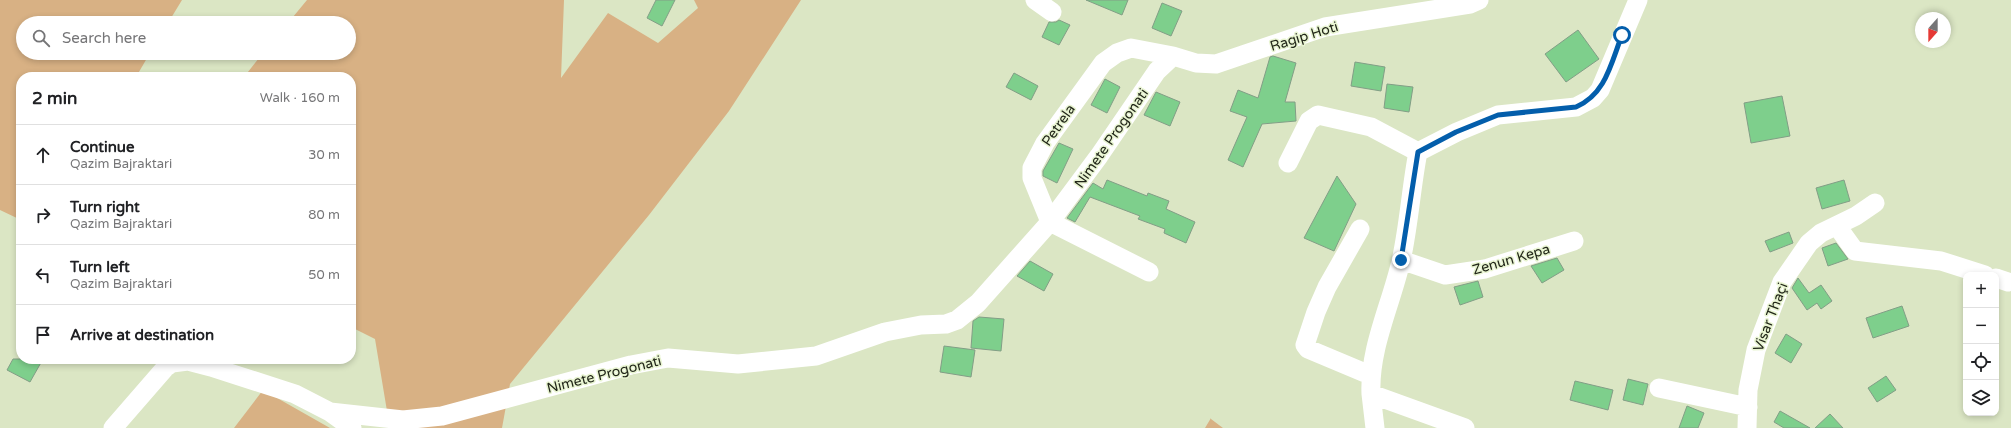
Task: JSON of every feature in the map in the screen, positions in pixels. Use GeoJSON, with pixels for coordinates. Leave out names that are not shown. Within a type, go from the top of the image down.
{"type":"FeatureCollection","features":[{"type":"Feature","properties":{"kind":"street"},"geometry":{"type":"LineString","coordinates":[[1036,0],[1052,12]]}},
{"type":"Feature","properties":{"kind":"street","name":"Ragip Hoti"},"geometry":{"type":"LineString","coordinates":[[1131,48],[1173,56],[1196,63],[1216,64],[1325,27],[1455,6],[1479,0]]}},
{"type":"Feature","properties":{"kind":"street"},"geometry":{"type":"LineString","coordinates":[[1418,152],[1456,132],[1498,115],[1576,107],[1585,103],[1596,94],[1604,82],[1622,35],[1638,0]]}},
{"type":"Feature","properties":{"kind":"street","name":"Petrela"},"geometry":{"type":"LineString","coordinates":[[1050,222],[1032,178],[1032,168],[1045,143],[1103,63],[1117,53],[1131,48]]}},
{"type":"Feature","properties":{"kind":"street","name":"Nimete Progonati"},"geometry":{"type":"LineString","coordinates":[[330,412],[403,420],[442,416],[631,365],[668,358],[738,364],[816,356],[885,332],[921,325],[946,324],[957,320],[978,303],[1050,222],[1099,156],[1157,71],[1173,56]]}},
{"type":"Feature","properties":{"kind":"street"},"geometry":{"type":"LineString","coordinates":[[1288,163],[1309,120],[1318,115],[1371,128],[1418,152]]}},
{"type":"Feature","properties":{"kind":"street"},"geometry":{"type":"LineString","coordinates":[[1374,428],[1370,384],[1373,358],[1401,260],[1418,152]]}},
{"type":"Feature","properties":{"kind":"street","name":"Visar Thaçi"},"geometry":{"type":"LineString","coordinates":[[1748,428],[1750,374],[1756,350],[1782,282],[1809,243],[1821,233],[1856,216],[1875,203]]}},
{"type":"Feature","properties":{"kind":"street"},"geometry":{"type":"LineString","coordinates":[[1050,222],[1149,272]]}},
{"type":"Feature","properties":{"kind":"street"},"geometry":{"type":"LineString","coordinates":[[1837,226],[1855,251],[1942,261],[1976,272]]}},
{"type":"Feature","properties":{"kind":"street"},"geometry":{"type":"LineString","coordinates":[[1360,229],[1316,312],[1305,345],[1308,349],[1370,384],[1465,428]]}},
{"type":"Feature","properties":{"kind":"street","name":"Zenun Kepa"},"geometry":{"type":"LineString","coordinates":[[1401,260],[1445,274],[1485,269],[1574,241]]}},
{"type":"Feature","properties":{"kind":"street"},"geometry":{"type":"LineString","coordinates":[[113,428],[166,367],[170,364]]}},
{"type":"Feature","properties":{"kind":"street"},"geometry":{"type":"LineString","coordinates":[[200,364],[295,394],[330,412],[352,428]]}},
{"type":"Feature","properties":{"kind":"street"},"geometry":{"type":"LineString","coordinates":[[1659,388],[1748,407]]}},
{"type":"Feature","properties":{"kind":"shaded area"},"geometry":{"type":"Polygon","coordinates":[[[0,0],[182,0],[172,16],[16,16],[16,60],[146,60],[139,72],[16,72],[16,218],[0,210],[0,0]]]}},
{"type":"Feature","properties":{"kind":"shaded area"},"geometry":{"type":"Polygon","coordinates":[[[307,0],[564,0],[561,78],[608,13],[658,43],[698,8],[694,0],[801,0],[729,111],[649,215],[510,384],[502,428],[400,428],[389,423],[375,339],[356,330],[356,72],[248,72],[257,60],[356,60],[356,16],[294,16],[307,0]]]}},
{"type":"Feature","properties":{"kind":"shaded area"},"geometry":{"type":"Polygon","coordinates":[[[263,390],[330,428],[234,428],[263,390]]]}},
{"type":"Feature","properties":{"kind":"shaded area"},"geometry":{"type":"Polygon","coordinates":[[[1211,419],[1223,428],[1205,428],[1211,419]]]}},
{"type":"Feature","properties":{"kind":"building"},"geometry":{"type":"Polygon","coordinates":[[[656,0],[675,0],[662,26],[647,18],[656,0]]]}},
{"type":"Feature","properties":{"kind":"building"},"geometry":{"type":"Polygon","coordinates":[[[1086,0],[1128,0],[1122,15],[1086,0]]]}},
{"type":"Feature","properties":{"kind":"building"},"geometry":{"type":"Polygon","coordinates":[[[1162,3],[1182,11],[1171,36],[1152,28],[1162,3]]]}},
{"type":"Feature","properties":{"kind":"building"},"geometry":{"type":"Polygon","coordinates":[[[1059,20],[1070,25],[1059,45],[1042,37],[1049,22],[1056,22],[1059,20]]]}},
{"type":"Feature","properties":{"kind":"building"},"geometry":{"type":"Polygon","coordinates":[[[1578,30],[1599,59],[1566,82],[1545,54],[1578,30]]]}},
{"type":"Feature","properties":{"kind":"building"},"geometry":{"type":"Polygon","coordinates":[[[1273,56],[1296,63],[1285,102],[1295,102],[1296,121],[1262,124],[1243,167],[1228,160],[1247,117],[1230,111],[1238,90],[1258,98],[1270,57],[1273,56]]]}},
{"type":"Feature","properties":{"kind":"building"},"geometry":{"type":"Polygon","coordinates":[[[1355,62],[1385,67],[1381,91],[1351,86],[1355,62]]]}},
{"type":"Feature","properties":{"kind":"building"},"geometry":{"type":"Polygon","coordinates":[[[1014,73],[1038,86],[1031,100],[1006,87],[1014,73]]]}},
{"type":"Feature","properties":{"kind":"building"},"geometry":{"type":"Polygon","coordinates":[[[1105,79],[1120,87],[1107,113],[1091,105],[1105,79]]]}},
{"type":"Feature","properties":{"kind":"building"},"geometry":{"type":"Polygon","coordinates":[[[1387,84],[1413,87],[1409,112],[1384,108],[1387,84]]]}},
{"type":"Feature","properties":{"kind":"building"},"geometry":{"type":"Polygon","coordinates":[[[1156,92],[1180,102],[1170,126],[1144,115],[1156,92]]]}},
{"type":"Feature","properties":{"kind":"building"},"geometry":{"type":"Polygon","coordinates":[[[1782,96],[1790,136],[1751,143],[1744,103],[1782,96]]]}},
{"type":"Feature","properties":{"kind":"building"},"geometry":{"type":"Polygon","coordinates":[[[1059,143],[1073,149],[1057,183],[1043,176],[1043,171],[1059,143]]]}},
{"type":"Feature","properties":{"kind":"building"},"geometry":{"type":"Polygon","coordinates":[[[1337,176],[1356,204],[1334,251],[1304,238],[1337,176]]]}},
{"type":"Feature","properties":{"kind":"building"},"geometry":{"type":"Polygon","coordinates":[[[1107,180],[1147,196],[1148,193],[1169,201],[1166,209],[1195,222],[1186,243],[1164,233],[1165,229],[1138,219],[1140,216],[1090,197],[1075,222],[1067,218],[1093,183],[1103,189],[1107,180]]]}},
{"type":"Feature","properties":{"kind":"building"},"geometry":{"type":"Polygon","coordinates":[[[1844,180],[1850,201],[1822,209],[1816,188],[1844,180]]]}},
{"type":"Feature","properties":{"kind":"building"},"geometry":{"type":"Polygon","coordinates":[[[1789,232],[1793,243],[1770,252],[1765,241],[1789,232]]]}},
{"type":"Feature","properties":{"kind":"building"},"geometry":{"type":"Polygon","coordinates":[[[1836,243],[1848,259],[1828,266],[1822,248],[1836,243]]]}},
{"type":"Feature","properties":{"kind":"building"},"geometry":{"type":"Polygon","coordinates":[[[1557,258],[1564,270],[1542,283],[1531,266],[1557,258]]]}},
{"type":"Feature","properties":{"kind":"building"},"geometry":{"type":"Polygon","coordinates":[[[1030,261],[1053,274],[1044,291],[1017,276],[1030,261]]]}},
{"type":"Feature","properties":{"kind":"building"},"geometry":{"type":"Polygon","coordinates":[[[1798,278],[1809,293],[1821,285],[1832,301],[1821,309],[1817,303],[1807,310],[1792,288],[1798,278]]]}},
{"type":"Feature","properties":{"kind":"building"},"geometry":{"type":"Polygon","coordinates":[[[1478,281],[1483,297],[1460,305],[1454,287],[1478,281]]]}},
{"type":"Feature","properties":{"kind":"building"},"geometry":{"type":"Polygon","coordinates":[[[1902,306],[1909,326],[1873,338],[1866,318],[1902,306]]]}},
{"type":"Feature","properties":{"kind":"building"},"geometry":{"type":"Polygon","coordinates":[[[979,317],[1004,319],[1001,351],[971,348],[973,321],[979,317]]]}},
{"type":"Feature","properties":{"kind":"building"},"geometry":{"type":"Polygon","coordinates":[[[1786,334],[1802,344],[1791,363],[1775,353],[1786,334]]]}},
{"type":"Feature","properties":{"kind":"building"},"geometry":{"type":"Polygon","coordinates":[[[944,346],[975,350],[971,377],[940,372],[944,346]]]}},
{"type":"Feature","properties":{"kind":"building"},"geometry":{"type":"Polygon","coordinates":[[[13,359],[16,359],[16,364],[40,364],[30,382],[7,370],[13,359]]]}},
{"type":"Feature","properties":{"kind":"building"},"geometry":{"type":"Polygon","coordinates":[[[1886,376],[1896,390],[1877,402],[1868,388],[1886,376]]]}},
{"type":"Feature","properties":{"kind":"building"},"geometry":{"type":"Polygon","coordinates":[[[1628,379],[1648,384],[1643,405],[1623,400],[1628,379]]]}},
{"type":"Feature","properties":{"kind":"building"},"geometry":{"type":"Polygon","coordinates":[[[1575,381],[1613,390],[1608,410],[1570,400],[1575,381]]]}},
{"type":"Feature","properties":{"kind":"building"},"geometry":{"type":"Polygon","coordinates":[[[1687,406],[1704,413],[1698,428],[1679,428],[1687,406]]]}},
{"type":"Feature","properties":{"kind":"building"},"geometry":{"type":"Polygon","coordinates":[[[1780,411],[1810,428],[1784,428],[1774,422],[1780,411]]]}},
{"type":"Feature","properties":{"kind":"building"},"geometry":{"type":"Polygon","coordinates":[[[1830,414],[1843,428],[1815,428],[1830,414]]]}},
{"type":"Feature","properties":{"kind":"route"},"geometry":{"type":"LineString","coordinates":[[1401,260],[1418,152],[1456,132],[1498,115],[1576,107],[1585,103],[1593,98],[1600,90],[1622,35]]}}]}
